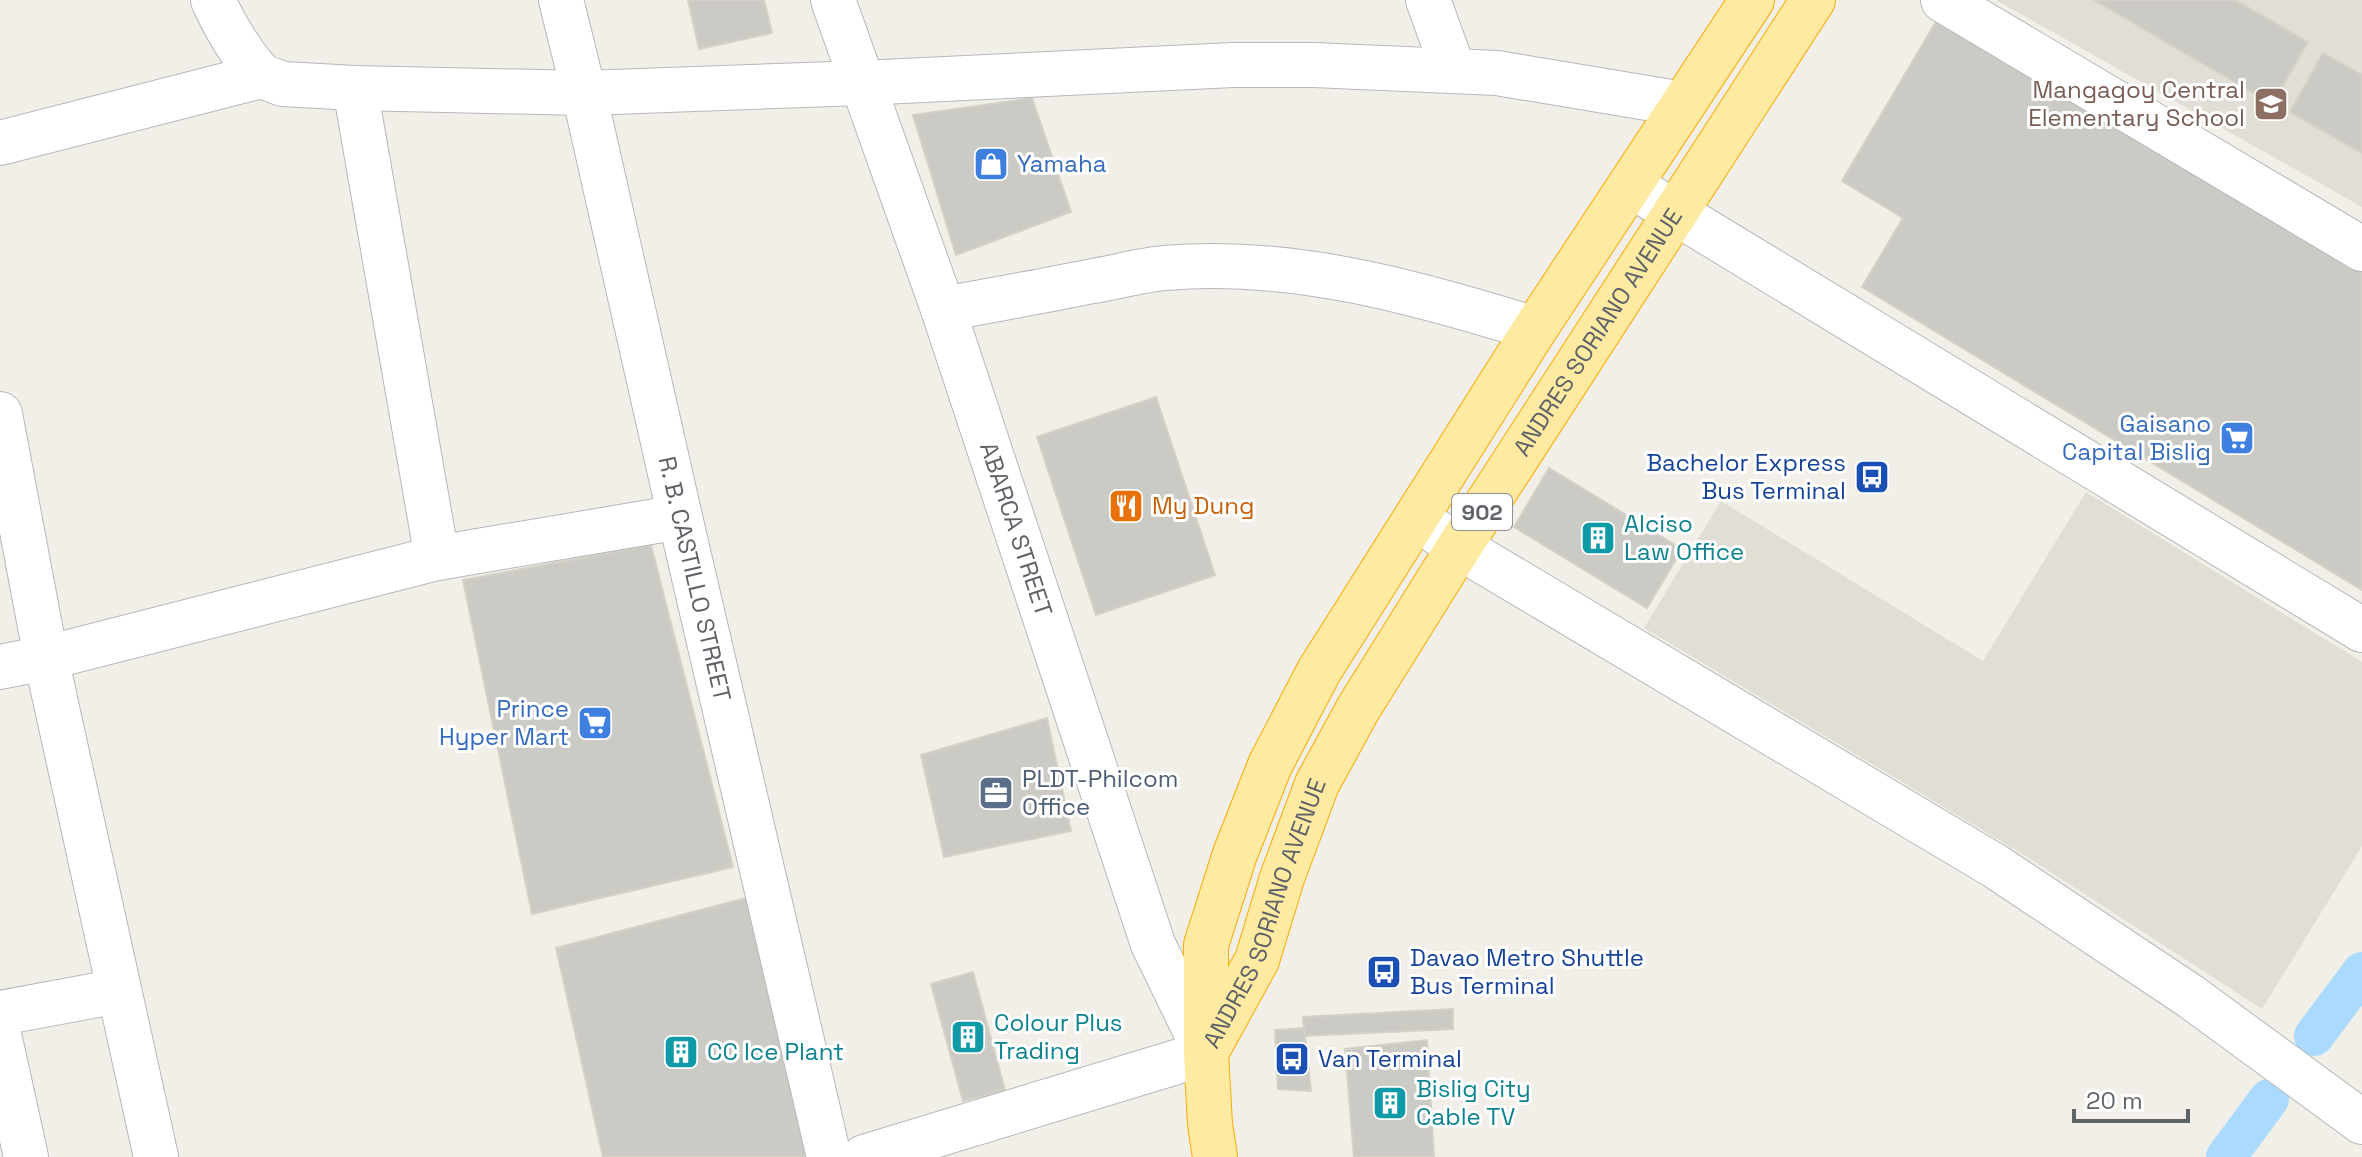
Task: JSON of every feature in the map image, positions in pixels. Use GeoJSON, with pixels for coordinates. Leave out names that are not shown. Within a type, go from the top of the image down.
{"type":"FeatureCollection","features":[{"type":"Feature","properties":{"kind":"highway","name":"ANDRES SORIANO AVENUE"},"geometry":{"type":"LineString","coordinates":[[1206,1053],[1206,945],[1235,854],[1264,779],[1319,671],[1535,329],[1752,0]]}},
{"type":"Feature","properties":{"kind":"highway","name":"ANDRES SORIANO AVENUE"},"geometry":{"type":"LineString","coordinates":[[1206,1053],[1257,960],[1282,878],[1317,784],[1358,709],[1459,547],[1813,0]]}},
{"type":"Feature","properties":{"kind":"highway","name":"902"},"geometry":{"type":"LineString","coordinates":[[1206,1053],[1215,1157]]}},
{"type":"Feature","properties":{"kind":"street"},"geometry":{"type":"LineString","coordinates":[[213,0],[242,54],[261,76],[283,84],[584,93],[1247,65],[1453,69],[1540,79],[1683,104]]}},
{"type":"Feature","properties":{"kind":"street","name":"R. B. CASTILLO STREET"},"geometry":{"type":"LineString","coordinates":[[561,0],[829,1157]]}},
{"type":"Feature","properties":{"kind":"street","name":"ABARCA STREET"},"geometry":{"type":"LineString","coordinates":[[833,0],[943,309],[1153,944],[1206,1053]]}},
{"type":"Feature","properties":{"kind":"street"},"geometry":{"type":"LineString","coordinates":[[1428,0],[1453,69]]}},
{"type":"Feature","properties":{"kind":"street"},"geometry":{"type":"LineString","coordinates":[[1943,0],[2362,249]]}},
{"type":"Feature","properties":{"kind":"street"},"geometry":{"type":"LineString","coordinates":[[0,143],[261,76]]}},
{"type":"Feature","properties":{"kind":"street"},"geometry":{"type":"LineString","coordinates":[[355,88],[437,558]]}},
{"type":"Feature","properties":{"kind":"street"},"geometry":{"type":"LineString","coordinates":[[1630,185],[2362,630]]}},
{"type":"Feature","properties":{"kind":"street"},"geometry":{"type":"LineString","coordinates":[[943,309],[1163,268],[1239,266],[1374,284],[1444,301],[1535,329]]}},
{"type":"Feature","properties":{"kind":"street"},"geometry":{"type":"LineString","coordinates":[[0,414],[46,658],[156,1157]]}},
{"type":"Feature","properties":{"kind":"street"},"geometry":{"type":"LineString","coordinates":[[0,667],[46,658],[437,558],[680,517]]}},
{"type":"Feature","properties":{"kind":"street"},"geometry":{"type":"LineString","coordinates":[[1416,518],[1459,547],[1995,866],[2190,996],[2362,1122]]}},
{"type":"Feature","properties":{"kind":"street"},"geometry":{"type":"LineString","coordinates":[[0,1013],[119,991]]}},
{"type":"Feature","properties":{"kind":"street"},"geometry":{"type":"LineString","coordinates":[[0,1039],[26,1157]]}},
{"type":"Feature","properties":{"kind":"street"},"geometry":{"type":"LineString","coordinates":[[864,1157],[1206,1053]]}},
{"type":"Feature","properties":{"kind":"shaded area","name":"Mangagoy Central Elementary School"},"geometry":{"type":"Polygon","coordinates":[[[1996,0],[2362,0],[2362,207],[1996,0]]]}},
{"type":"Feature","properties":{"kind":"shaded area"},"geometry":{"type":"Polygon","coordinates":[[[2086,492],[2362,662],[2362,846],[2262,1009],[2021,853],[1644,628],[1721,501],[1983,661],[2086,492]]]}},
{"type":"Feature","properties":{"kind":"building"},"geometry":{"type":"Polygon","coordinates":[[[688,0],[764,0],[772,33],[699,49],[688,0]]]}},
{"type":"Feature","properties":{"kind":"building"},"geometry":{"type":"Polygon","coordinates":[[[2094,0],[2235,0],[2308,42],[2272,104],[2094,0]]]}},
{"type":"Feature","properties":{"kind":"building","name":"Gaisano Capital Bislig"},"geometry":{"type":"Polygon","coordinates":[[[1940,15],[2362,270],[2362,590],[1862,287],[1903,218],[1842,181],[1940,15]]]}},
{"type":"Feature","properties":{"kind":"building"},"geometry":{"type":"Polygon","coordinates":[[[2323,53],[2362,75],[2362,153],[2290,112],[2323,53]]]}},
{"type":"Feature","properties":{"kind":"building","name":"Yamaha"},"geometry":{"type":"Polygon","coordinates":[[[1032,98],[1071,212],[956,255],[913,115],[1032,98]]]}},
{"type":"Feature","properties":{"kind":"building","name":"My Dung"},"geometry":{"type":"Polygon","coordinates":[[[1156,397],[1215,575],[1096,615],[1037,437],[1156,397]]]}},
{"type":"Feature","properties":{"kind":"building","name":"Alciso Law Office"},"geometry":{"type":"Polygon","coordinates":[[[1549,468],[1682,549],[1647,608],[1514,527],[1549,468]]]}},
{"type":"Feature","properties":{"kind":"building","name":"Prince Hyper Mart"},"geometry":{"type":"Polygon","coordinates":[[[651,545],[733,867],[532,914],[463,580],[651,545]]]}},
{"type":"Feature","properties":{"kind":"building","name":"PLDT-Philcom Office"},"geometry":{"type":"Polygon","coordinates":[[[1047,718],[1071,831],[944,857],[921,755],[1047,718]]]}},
{"type":"Feature","properties":{"kind":"building","name":"CC Ice Plant"},"geometry":{"type":"Polygon","coordinates":[[[746,898],[809,1157],[603,1157],[556,948],[746,898]]]}},
{"type":"Feature","properties":{"kind":"building","name":"Colour Plus Trading"},"geometry":{"type":"Polygon","coordinates":[[[973,972],[1005,1090],[963,1101],[931,984],[973,972]]]}},
{"type":"Feature","properties":{"kind":"building"},"geometry":{"type":"Polygon","coordinates":[[[1453,1009],[1453,1029],[1304,1036],[1303,1017],[1453,1009]]]}},
{"type":"Feature","properties":{"kind":"building","name":"Van Terminal"},"geometry":{"type":"Polygon","coordinates":[[[1304,1028],[1311,1091],[1278,1089],[1275,1030],[1304,1028]]]}},
{"type":"Feature","properties":{"kind":"building","name":"Bislig City Cable TV"},"geometry":{"type":"Polygon","coordinates":[[[1427,1040],[1434,1157],[1354,1157],[1345,1049],[1427,1040]]]}},
{"type":"Feature","properties":{"kind":"waterway"},"geometry":{"type":"LineString","coordinates":[[2314,1036],[2362,972]]}},
{"type":"Feature","properties":{"kind":"waterway"},"geometry":{"type":"LineString","coordinates":[[2226,1157],[2269,1099]]}},
{"type":"Feature","properties":{"kind":"place","name":"Mangagoy Central Elementary School"},"geometry":{"type":"Point","coordinates":[2271,104]}},
{"type":"Feature","properties":{"kind":"place","name":"Yamaha"},"geometry":{"type":"Point","coordinates":[991,164]}},
{"type":"Feature","properties":{"kind":"place","name":"Gaisano Capital Bislig"},"geometry":{"type":"Point","coordinates":[2237,438]}},
{"type":"Feature","properties":{"kind":"place","name":"Bachelor Express Bus Terminal"},"geometry":{"type":"Point","coordinates":[1872,477]}},
{"type":"Feature","properties":{"kind":"place","name":"My Dung"},"geometry":{"type":"Point","coordinates":[1126,506]}},
{"type":"Feature","properties":{"kind":"place","name":"Alciso Law Office"},"geometry":{"type":"Point","coordinates":[1598,538]}},
{"type":"Feature","properties":{"kind":"place","name":"Prince Hyper Mart"},"geometry":{"type":"Point","coordinates":[595,723]}},
{"type":"Feature","properties":{"kind":"place","name":"PLDT-Philcom Office"},"geometry":{"type":"Point","coordinates":[996,793]}},
{"type":"Feature","properties":{"kind":"place","name":"Davao Metro Shuttle Bus Terminal"},"geometry":{"type":"Point","coordinates":[1384,972]}},
{"type":"Feature","properties":{"kind":"place","name":"Colour Plus Trading"},"geometry":{"type":"Point","coordinates":[968,1037]}},
{"type":"Feature","properties":{"kind":"place","name":"CC Ice Plant"},"geometry":{"type":"Point","coordinates":[681,1052]}},
{"type":"Feature","properties":{"kind":"place","name":"Van Terminal"},"geometry":{"type":"Point","coordinates":[1292,1059]}},
{"type":"Feature","properties":{"kind":"place","name":"Bislig City Cable TV"},"geometry":{"type":"Point","coordinates":[1390,1103]}}]}
